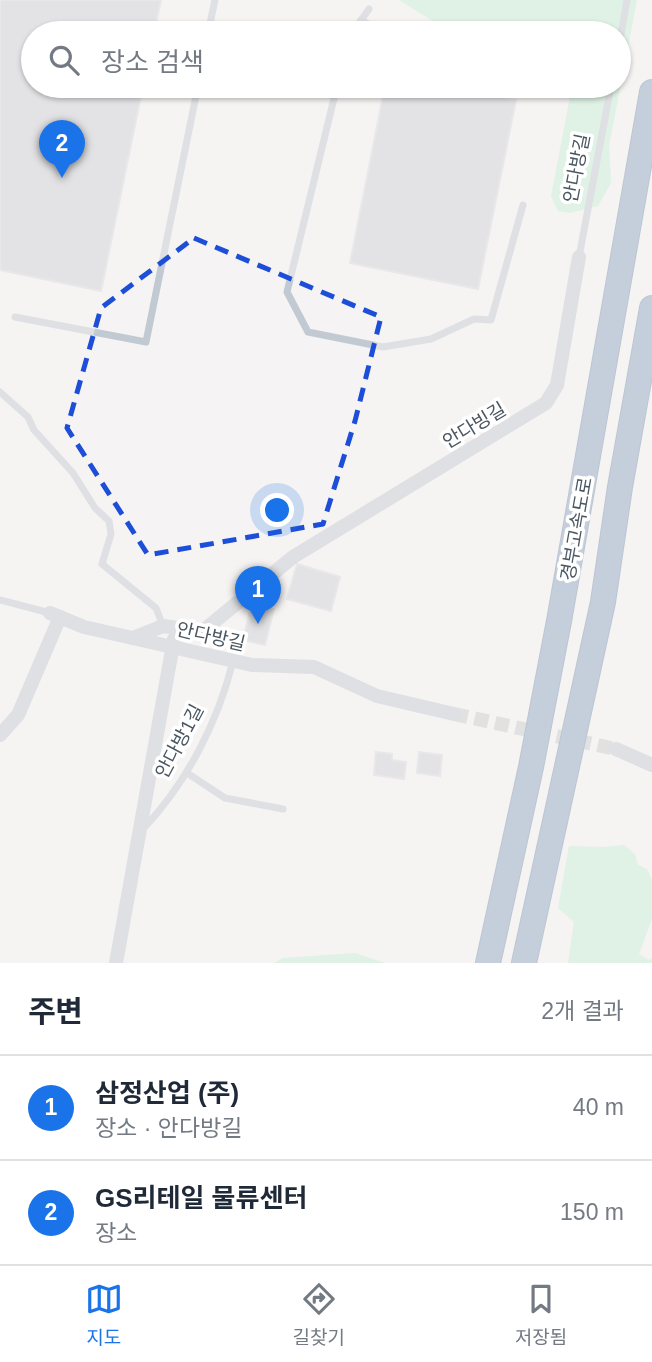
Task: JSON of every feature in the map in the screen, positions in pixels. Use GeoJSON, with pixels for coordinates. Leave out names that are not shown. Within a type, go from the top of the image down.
{"type":"FeatureCollection","features":[{"type":"Feature","properties":{"kind":"highway","name":"경부고속도로"},"geometry":{"type":"LineString","coordinates":[[488,963],[531,767],[559,621],[652,92]]}},
{"type":"Feature","properties":{"kind":"highway","name":"경부고속도로"},"geometry":{"type":"LineString","coordinates":[[524,963],[603,602],[620,487],[652,309]]}},
{"type":"Feature","properties":{"kind":"street","name":"안다빙길"},"geometry":{"type":"LineString","coordinates":[[203,631],[293,557],[546,403],[557,385],[579,257]]}},
{"type":"Feature","properties":{"kind":"street"},"geometry":{"type":"LineString","coordinates":[[0,735],[18,715],[55,615]]}},
{"type":"Feature","properties":{"kind":"street","name":"안다방길"},"geometry":{"type":"LineString","coordinates":[[55,615],[84,627],[252,665],[314,667],[377,696],[454,714]]}},
{"type":"Feature","properties":{"kind":"street"},"geometry":{"type":"LineString","coordinates":[[116,963],[142,830],[172,646],[171,627]]}},
{"type":"Feature","properties":{"kind":"street"},"geometry":{"type":"LineString","coordinates":[[133,638],[171,627],[203,631],[203,654]]}},
{"type":"Feature","properties":{"kind":"street"},"geometry":{"type":"LineString","coordinates":[[616,749],[652,765]]}},
{"type":"Feature","properties":{"kind":"lane"},"geometry":{"type":"LineString","coordinates":[[211,21],[215,0]]}},
{"type":"Feature","properties":{"kind":"lane"},"geometry":{"type":"LineString","coordinates":[[623,21],[627,0]]}},
{"type":"Feature","properties":{"kind":"lane"},"geometry":{"type":"LineString","coordinates":[[361,20],[369,9]]}},
{"type":"Feature","properties":{"kind":"lane"},"geometry":{"type":"LineString","coordinates":[[15,317],[146,342],[196,98]]}},
{"type":"Feature","properties":{"kind":"lane"},"geometry":{"type":"LineString","coordinates":[[334,98],[287,292],[308,332],[383,347],[431,340],[474,319],[491,320],[523,205]]}},
{"type":"Feature","properties":{"kind":"lane","name":"안다방길"},"geometry":{"type":"LineString","coordinates":[[579,257],[609,98]]}},
{"type":"Feature","properties":{"kind":"lane","name":"안다방길"},"geometry":{"type":"LineString","coordinates":[[0,392],[28,417],[34,430],[73,473],[95,508],[109,521],[111,534],[102,564],[156,608],[171,627]]}},
{"type":"Feature","properties":{"kind":"lane","name":"안다방길"},"geometry":{"type":"LineString","coordinates":[[0,600],[55,615]]}},
{"type":"Feature","properties":{"kind":"lane","name":"안다방1길"},"geometry":{"type":"LineString","coordinates":[[142,830],[166,804],[187,772],[225,694],[233,661]]}},
{"type":"Feature","properties":{"kind":"lane"},"geometry":{"type":"LineString","coordinates":[[187,772],[225,798],[283,809]]}},
{"type":"Feature","properties":{"kind":"highlighted area"},"geometry":{"type":"Polygon","coordinates":[[[194,238],[381,317],[355,421],[323,524],[148,555],[67,428],[101,308],[194,238]]]}},
{"type":"Feature","properties":{"kind":"green space"},"geometry":{"type":"Polygon","coordinates":[[[399,0],[637,0],[631,31],[631,21],[433,21],[399,0]]]}},
{"type":"Feature","properties":{"kind":"green space"},"geometry":{"type":"Polygon","coordinates":[[[570,98],[618,98],[609,146],[611,183],[598,206],[570,213],[558,211],[551,196],[570,98]]]}},
{"type":"Feature","properties":{"kind":"green space"},"geometry":{"type":"Polygon","coordinates":[[[624,845],[635,854],[638,865],[647,869],[652,880],[652,919],[639,954],[649,960],[652,958],[652,963],[568,963],[574,922],[558,908],[569,846],[624,845]]]}},
{"type":"Feature","properties":{"kind":"green space"},"geometry":{"type":"Polygon","coordinates":[[[355,953],[385,963],[274,963],[283,958],[355,953]]]}},
{"type":"Feature","properties":{"kind":"building"},"geometry":{"type":"Polygon","coordinates":[[[0,0],[161,0],[157,21],[21,21],[21,98],[141,98],[101,291],[0,270],[0,0]]]}},
{"type":"Feature","properties":{"kind":"building"},"geometry":{"type":"Polygon","coordinates":[[[383,98],[516,100],[478,289],[350,263],[383,98]]]}},
{"type":"Feature","properties":{"kind":"building"},"geometry":{"type":"Polygon","coordinates":[[[297,564],[340,577],[331,611],[287,599],[297,564]]]}},
{"type":"Feature","properties":{"kind":"building"},"geometry":{"type":"Polygon","coordinates":[[[252,603],[274,609],[265,645],[243,640],[252,603]]]}},
{"type":"Feature","properties":{"kind":"building"},"geometry":{"type":"Polygon","coordinates":[[[376,752],[392,754],[392,760],[406,762],[404,779],[374,775],[376,752]]]}},
{"type":"Feature","properties":{"kind":"building"},"geometry":{"type":"Polygon","coordinates":[[[419,752],[442,755],[440,776],[417,773],[419,752]]]}},
{"type":"Feature","properties":{"kind":"tunnel"},"geometry":{"type":"LineString","coordinates":[[454,714],[616,749]]}},
{"type":"Feature","properties":{"kind":"place","name":"GS리테일 물류센터"},"geometry":{"type":"Point","coordinates":[62,178]}},
{"type":"Feature","properties":{"kind":"place","name":"삼정산업 (주)"},"geometry":{"type":"Point","coordinates":[258,624]}}]}
